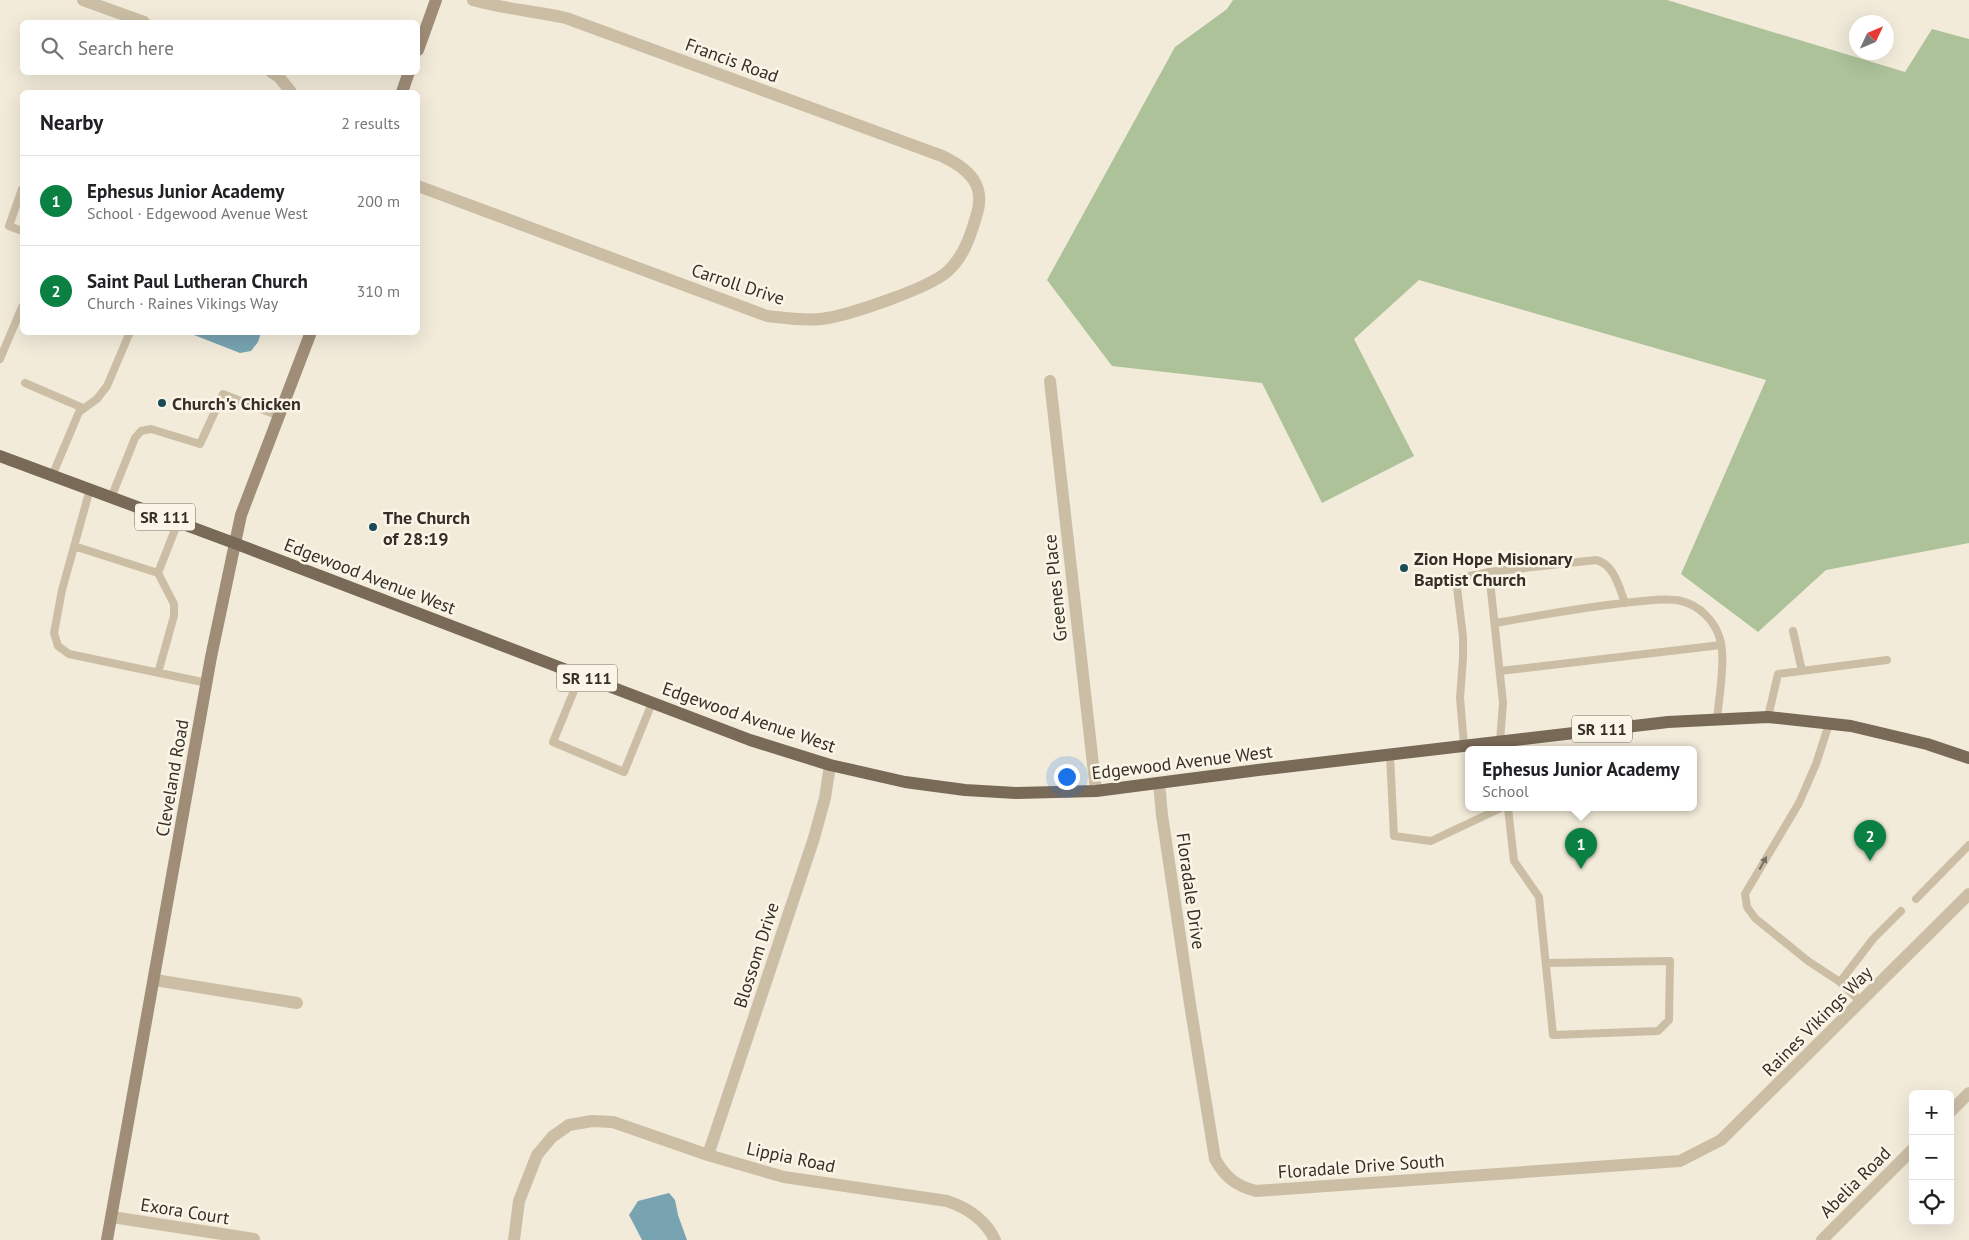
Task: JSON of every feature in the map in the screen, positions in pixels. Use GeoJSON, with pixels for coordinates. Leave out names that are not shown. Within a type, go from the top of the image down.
{"type":"FeatureCollection","features":[{"type":"Feature","properties":{"kind":"main road","name":"Edgewood Avenue West"},"geometry":{"type":"LineString","coordinates":[[0,456],[234,543],[750,740],[830,765],[921,785],[1016,793],[1096,791],[1464,745],[1501,746],[1668,722],[1768,717],[1851,726],[1927,744],[1969,758]]}},
{"type":"Feature","properties":{"kind":"street"},"geometry":{"type":"LineString","coordinates":[[83,0],[138,20]]}},
{"type":"Feature","properties":{"kind":"street"},"geometry":{"type":"LineString","coordinates":[[420,44],[436,0]]}},
{"type":"Feature","properties":{"kind":"street","name":"Francis Road"},"geometry":{"type":"LineString","coordinates":[[473,0],[497,7],[545,13],[566,18],[942,156],[958,164],[971,175]]}},
{"type":"Feature","properties":{"kind":"street"},"geometry":{"type":"LineString","coordinates":[[276,75],[280,77],[289,90]]}},
{"type":"Feature","properties":{"kind":"street"},"geometry":{"type":"LineString","coordinates":[[403,90],[408,75]]}},
{"type":"Feature","properties":{"kind":"street","name":"Carroll Drive"},"geometry":{"type":"LineString","coordinates":[[420,187],[767,316],[793,319],[821,319],[851,312],[930,284],[947,272],[958,260],[968,243],[980,205],[978,189],[971,175]]}},
{"type":"Feature","properties":{"kind":"street","name":"Cleveland Road"},"geometry":{"type":"LineString","coordinates":[[107,1240],[234,543],[241,515],[310,335]]}},
{"type":"Feature","properties":{"kind":"street","name":"Greenes Place"},"geometry":{"type":"LineString","coordinates":[[1050,381],[1096,791]]}},
{"type":"Feature","properties":{"kind":"street","name":"Blossom Drive"},"geometry":{"type":"LineString","coordinates":[[708,1155],[814,838],[830,765]]}},
{"type":"Feature","properties":{"kind":"street","name":"Floradale Drive"},"geometry":{"type":"LineString","coordinates":[[1159,783],[1162,816],[1190,1004]]}},
{"type":"Feature","properties":{"kind":"street","name":"Raines Vikings Way"},"geometry":{"type":"LineString","coordinates":[[1680,1161],[1722,1140],[1969,894]]}},
{"type":"Feature","properties":{"kind":"street"},"geometry":{"type":"LineString","coordinates":[[155,980],[297,1003]]}},
{"type":"Feature","properties":{"kind":"street","name":"Floradale Drive South"},"geometry":{"type":"LineString","coordinates":[[1190,1004],[1215,1159],[1222,1171],[1242,1187],[1256,1191],[1680,1161]]}},
{"type":"Feature","properties":{"kind":"street"},"geometry":{"type":"LineString","coordinates":[[1954,1108],[1969,1093]]}},
{"type":"Feature","properties":{"kind":"street","name":"Lippia Road"},"geometry":{"type":"LineString","coordinates":[[514,1240],[519,1202],[538,1155],[552,1137],[569,1126],[592,1121],[613,1122],[708,1155],[784,1177],[947,1201],[965,1207],[982,1220],[995,1240]]}},
{"type":"Feature","properties":{"kind":"street","name":"Abelia Road"},"geometry":{"type":"LineString","coordinates":[[1822,1240],[1909,1153]]}},
{"type":"Feature","properties":{"kind":"street","name":"Exora Court"},"geometry":{"type":"LineString","coordinates":[[112,1217],[254,1239]]}},
{"type":"Feature","properties":{"kind":"lane"},"geometry":{"type":"LineString","coordinates":[[20,195],[9,226],[20,230]]}},
{"type":"Feature","properties":{"kind":"lane"},"geometry":{"type":"LineString","coordinates":[[0,360],[20,312]]}},
{"type":"Feature","properties":{"kind":"lane"},"geometry":{"type":"LineString","coordinates":[[52,476],[79,412],[97,398],[107,386],[129,335]]}},
{"type":"Feature","properties":{"kind":"lane"},"geometry":{"type":"LineString","coordinates":[[25,383],[83,408]]}},
{"type":"Feature","properties":{"kind":"lane"},"geometry":{"type":"LineString","coordinates":[[111,498],[135,438],[141,432],[151,429],[200,444],[223,394],[280,416]]}},
{"type":"Feature","properties":{"kind":"lane"},"geometry":{"type":"LineString","coordinates":[[90,489],[57,616],[54,632],[58,646],[69,654],[207,683]]}},
{"type":"Feature","properties":{"kind":"lane"},"geometry":{"type":"LineString","coordinates":[[158,573],[178,522]]}},
{"type":"Feature","properties":{"kind":"lane"},"geometry":{"type":"LineString","coordinates":[[74,546],[158,573],[174,604],[174,616],[158,673]]}},
{"type":"Feature","properties":{"kind":"lane"},"geometry":{"type":"LineString","coordinates":[[1464,745],[1460,698],[1463,637],[1456,579],[1489,572],[1596,560],[1612,570],[1625,603]]}},
{"type":"Feature","properties":{"kind":"lane"},"geometry":{"type":"LineString","coordinates":[[1489,572],[1503,703],[1501,746]]}},
{"type":"Feature","properties":{"kind":"lane"},"geometry":{"type":"LineString","coordinates":[[1495,623],[1625,603],[1665,599],[1680,600],[1698,606],[1712,622],[1721,645],[1722,658],[1717,719]]}},
{"type":"Feature","properties":{"kind":"lane"},"geometry":{"type":"LineString","coordinates":[[1793,631],[1802,671]]}},
{"type":"Feature","properties":{"kind":"lane"},"geometry":{"type":"LineString","coordinates":[[1500,671],[1721,645]]}},
{"type":"Feature","properties":{"kind":"lane"},"geometry":{"type":"LineString","coordinates":[[1768,717],[1778,674],[1887,660]]}},
{"type":"Feature","properties":{"kind":"lane"},"geometry":{"type":"LineString","coordinates":[[580,676],[553,742],[624,772],[652,703]]}},
{"type":"Feature","properties":{"kind":"lane"},"geometry":{"type":"LineString","coordinates":[[1829,724],[1816,764],[1799,803],[1745,894],[1747,907],[1756,918],[1808,961],[1840,982],[1861,1002]]}},
{"type":"Feature","properties":{"kind":"lane"},"geometry":{"type":"LineString","coordinates":[[1390,755],[1394,836],[1431,841],[1495,811]]}},
{"type":"Feature","properties":{"kind":"lane"},"geometry":{"type":"LineString","coordinates":[[1508,811],[1514,861],[1538,897],[1553,1035],[1658,1031],[1668,1020],[1670,961],[1546,963]]}},
{"type":"Feature","properties":{"kind":"lane"},"geometry":{"type":"LineString","coordinates":[[1916,899],[1969,845]]}},
{"type":"Feature","properties":{"kind":"lane"},"geometry":{"type":"LineString","coordinates":[[1840,982],[1873,939],[1901,911]]}},
{"type":"Feature","properties":{"kind":"green space"},"geometry":{"type":"Polygon","coordinates":[[[1233,0],[1667,0],[1849,55],[1849,60],[1865,60],[1905,72],[1932,29],[1969,39],[1969,543],[1826,570],[1758,632],[1681,574],[1766,380],[1419,280],[1354,339],[1414,456],[1322,503],[1262,383],[1112,366],[1047,280],[1175,47],[1227,9],[1233,0]]]}},
{"type":"Feature","properties":{"kind":"water"},"geometry":{"type":"Polygon","coordinates":[[[194,335],[260,335],[258,342],[251,351],[240,353],[194,335]]]}},
{"type":"Feature","properties":{"kind":"water"},"geometry":{"type":"Polygon","coordinates":[[[669,1193],[675,1200],[687,1240],[642,1240],[629,1215],[638,1201],[669,1193]]]}},
{"type":"Feature","properties":{"kind":"place","name":"Church's Chicken"},"geometry":{"type":"Point","coordinates":[162,403]}},
{"type":"Feature","properties":{"kind":"place","name":"The Church of 28:19"},"geometry":{"type":"Point","coordinates":[373,527]}},
{"type":"Feature","properties":{"kind":"place","name":"Zion Hope Misionary Baptist Church"},"geometry":{"type":"Point","coordinates":[1404,568]}},
{"type":"Feature","properties":{"kind":"place","name":"Saint Paul Lutheran Church"},"geometry":{"type":"Point","coordinates":[1870,861]}},
{"type":"Feature","properties":{"kind":"place","name":"Ephesus Junior Academy"},"geometry":{"type":"Point","coordinates":[1581,869]}}]}
